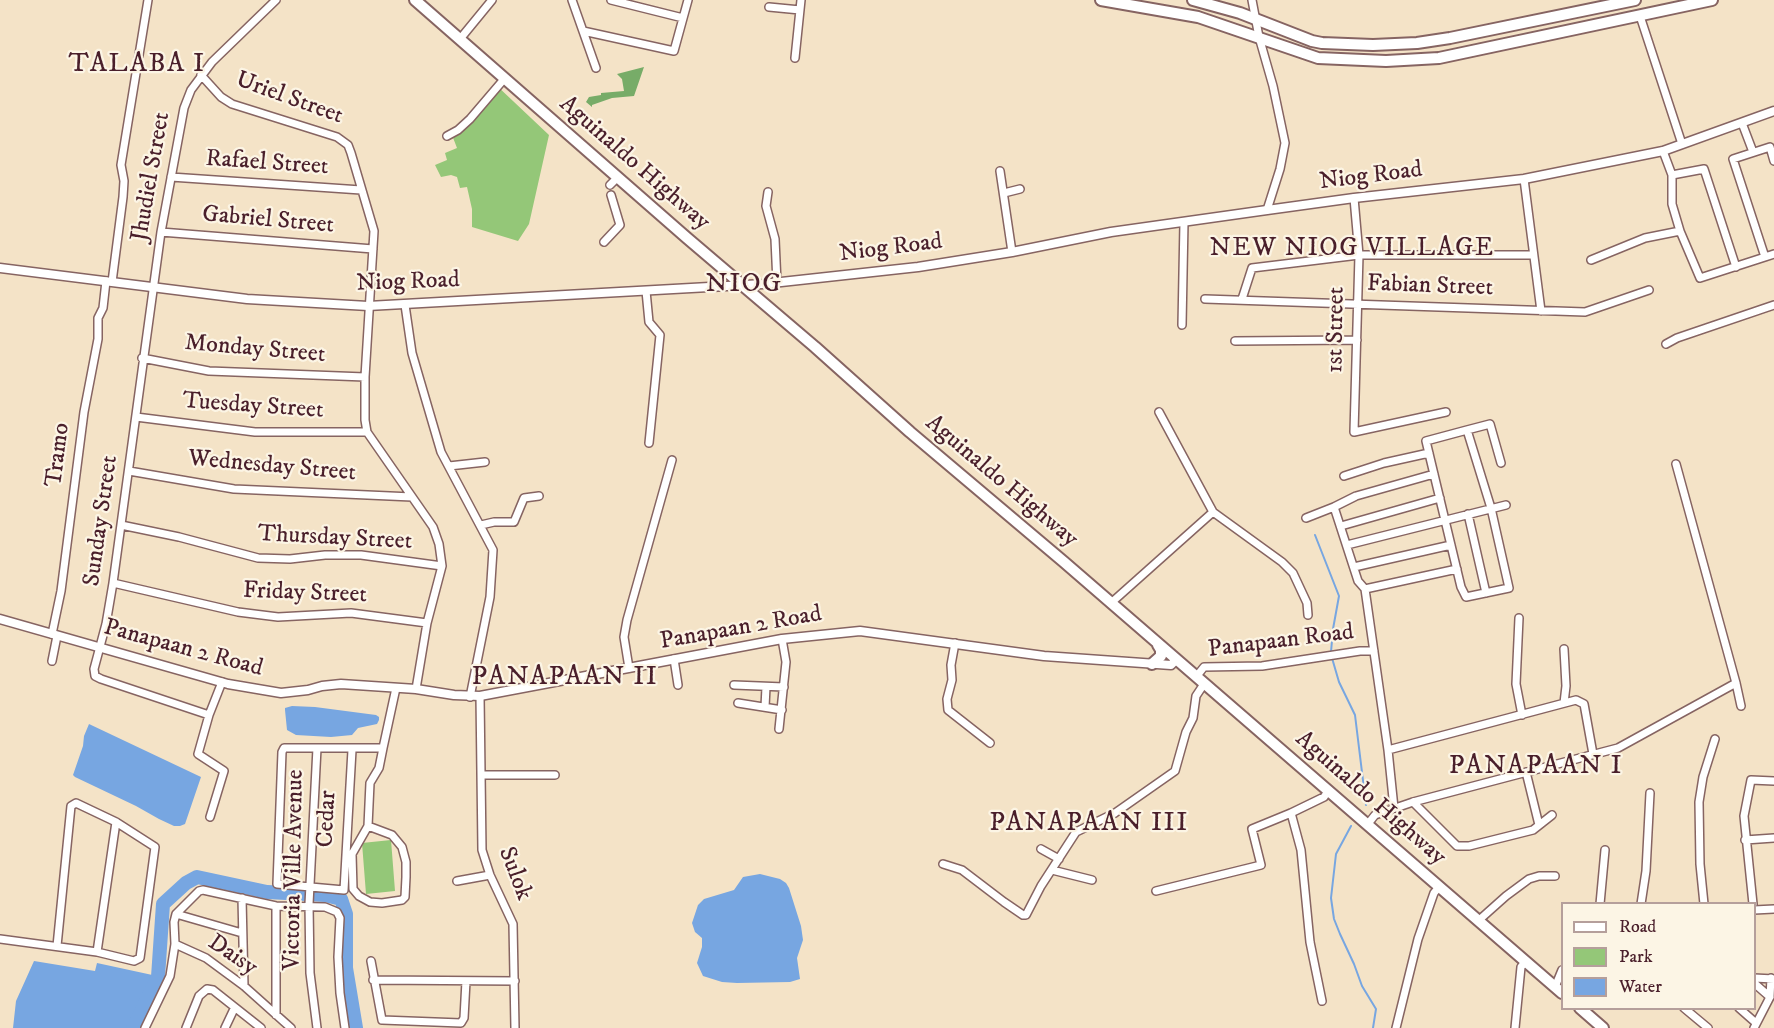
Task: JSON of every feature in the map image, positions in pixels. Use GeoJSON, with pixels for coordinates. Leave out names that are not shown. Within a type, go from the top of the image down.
{"type":"FeatureCollection","features":[{"type":"Feature","properties":{"kind":"main road","name":"Aguinaldo Highway"},"geometry":{"type":"LineString","coordinates":[[415,0],[505,78],[613,182],[743,285],[910,432],[1559,990]]}},
{"type":"Feature","properties":{"kind":"main road"},"geometry":{"type":"LineString","coordinates":[[1101,0],[1198,17],[1318,58],[1420,60],[1439,58],[1713,0]]}},
{"type":"Feature","properties":{"kind":"main road"},"geometry":{"type":"LineString","coordinates":[[1192,0],[1322,43],[1417,43],[1635,0],[1640,16]]}},
{"type":"Feature","properties":{"kind":"main road"},"geometry":{"type":"LineString","coordinates":[[1152,664],[1161,656],[1158,645]]}},
{"type":"Feature","properties":{"kind":"main road"},"geometry":{"type":"LineString","coordinates":[[1582,1010],[1603,1028]]}},
{"type":"Feature","properties":{"kind":"street","name":"Tramo"},"geometry":{"type":"LineString","coordinates":[[52,660],[84,412],[98,339],[99,318],[104,308],[123,197],[124,181],[121,165],[148,0]]}},
{"type":"Feature","properties":{"kind":"street","name":"Jhudiel Street"},"geometry":{"type":"LineString","coordinates":[[153,287],[184,108],[191,90],[227,46],[276,0]]}},
{"type":"Feature","properties":{"kind":"street"},"geometry":{"type":"LineString","coordinates":[[460,39],[492,0]]}},
{"type":"Feature","properties":{"kind":"street"},"geometry":{"type":"LineString","coordinates":[[572,0],[596,68]]}},
{"type":"Feature","properties":{"kind":"street"},"geometry":{"type":"LineString","coordinates":[[611,0],[683,18]]}},
{"type":"Feature","properties":{"kind":"street"},"geometry":{"type":"LineString","coordinates":[[583,31],[674,51],[688,0]]}},
{"type":"Feature","properties":{"kind":"street"},"geometry":{"type":"LineString","coordinates":[[795,58],[801,0]]}},
{"type":"Feature","properties":{"kind":"street"},"geometry":{"type":"LineString","coordinates":[[1252,0],[1284,143],[1280,169],[1267,210]]}},
{"type":"Feature","properties":{"kind":"street"},"geometry":{"type":"LineString","coordinates":[[769,7],[800,10]]}},
{"type":"Feature","properties":{"kind":"street"},"geometry":{"type":"LineString","coordinates":[[1640,16],[1682,144]]}},
{"type":"Feature","properties":{"kind":"street","name":"Uriel Street"},"geometry":{"type":"LineString","coordinates":[[201,75],[221,97],[232,104],[344,140],[351,153],[372,222],[373,249],[365,377],[367,432]]}},
{"type":"Feature","properties":{"kind":"street"},"geometry":{"type":"LineString","coordinates":[[447,136],[470,119],[505,78]]}},
{"type":"Feature","properties":{"kind":"street","name":"Niog Road"},"geometry":{"type":"LineString","coordinates":[[0,268],[247,299],[368,306],[777,283],[918,267],[1012,252],[1111,232],[1267,210],[1524,179],[1663,151],[1774,111]]}},
{"type":"Feature","properties":{"kind":"street"},"geometry":{"type":"LineString","coordinates":[[1742,123],[1753,152]]}},
{"type":"Feature","properties":{"kind":"street"},"geometry":{"type":"LineString","coordinates":[[1765,257],[1733,159],[1770,147],[1774,161]]}},
{"type":"Feature","properties":{"kind":"street"},"geometry":{"type":"LineString","coordinates":[[1663,151],[1672,175],[1672,204],[1680,231],[1700,278],[1774,254]]}},
{"type":"Feature","properties":{"kind":"street"},"geometry":{"type":"LineString","coordinates":[[1672,175],[1704,169],[1736,267]]}},
{"type":"Feature","properties":{"kind":"street"},"geometry":{"type":"LineString","coordinates":[[1000,171],[1012,252]]}},
{"type":"Feature","properties":{"kind":"street","name":"Rafael Street"},"geometry":{"type":"LineString","coordinates":[[171,177],[361,190]]}},
{"type":"Feature","properties":{"kind":"street"},"geometry":{"type":"LineString","coordinates":[[1524,179],[1541,311]]}},
{"type":"Feature","properties":{"kind":"street"},"geometry":{"type":"LineString","coordinates":[[1004,193],[1020,189]]}},
{"type":"Feature","properties":{"kind":"street"},"geometry":{"type":"LineString","coordinates":[[768,192],[766,206],[775,239],[777,283]]}},
{"type":"Feature","properties":{"kind":"street"},"geometry":{"type":"LineString","coordinates":[[604,242],[620,225],[611,195]]}},
{"type":"Feature","properties":{"kind":"street","name":"1st Street"},"geometry":{"type":"LineString","coordinates":[[1354,198],[1359,255],[1354,432],[1446,412]]}},
{"type":"Feature","properties":{"kind":"street"},"geometry":{"type":"LineString","coordinates":[[1182,325],[1184,222]]}},
{"type":"Feature","properties":{"kind":"street"},"geometry":{"type":"LineString","coordinates":[[1591,260],[1645,238],[1662,237],[1680,231]]}},
{"type":"Feature","properties":{"kind":"street","name":"Gabriel Street"},"geometry":{"type":"LineString","coordinates":[[161,232],[373,249]]}},
{"type":"Feature","properties":{"kind":"street"},"geometry":{"type":"LineString","coordinates":[[1242,299],[1252,268],[1359,255],[1533,255]]}},
{"type":"Feature","properties":{"kind":"street","name":"Sunday Street"},"geometry":{"type":"LineString","coordinates":[[153,287],[113,583],[94,669],[95,676],[209,715]]}},
{"type":"Feature","properties":{"kind":"street","name":"Fabian Street"},"geometry":{"type":"LineString","coordinates":[[1205,299],[1585,312],[1649,290]]}},
{"type":"Feature","properties":{"kind":"street"},"geometry":{"type":"LineString","coordinates":[[646,291],[649,322],[660,335],[649,443]]}},
{"type":"Feature","properties":{"kind":"street"},"geometry":{"type":"LineString","coordinates":[[405,305],[412,353],[441,452],[493,550],[490,597],[470,697]]}},
{"type":"Feature","properties":{"kind":"street"},"geometry":{"type":"LineString","coordinates":[[1666,344],[1677,338],[1774,305]]}},
{"type":"Feature","properties":{"kind":"street"},"geometry":{"type":"LineString","coordinates":[[1235,341],[1357,340]]}},
{"type":"Feature","properties":{"kind":"street","name":"Monday Street"},"geometry":{"type":"LineString","coordinates":[[142,358],[209,371],[365,377]]}},
{"type":"Feature","properties":{"kind":"street"},"geometry":{"type":"LineString","coordinates":[[1160,412],[1214,512],[1282,562],[1293,573],[1307,603],[1308,615]]}},
{"type":"Feature","properties":{"kind":"street","name":"Tuesday Street"},"geometry":{"type":"LineString","coordinates":[[136,417],[255,432],[367,432]]}},
{"type":"Feature","properties":{"kind":"street"},"geometry":{"type":"LineString","coordinates":[[1467,430],[1491,508],[1509,588],[1465,597],[1426,441],[1467,430],[1490,424],[1501,463]]}},
{"type":"Feature","properties":{"kind":"street"},"geometry":{"type":"LineString","coordinates":[[367,432],[432,527],[440,544],[442,566],[427,623],[416,689]]}},
{"type":"Feature","properties":{"kind":"street"},"geometry":{"type":"LineString","coordinates":[[1344,476],[1384,463],[1429,453]]}},
{"type":"Feature","properties":{"kind":"street"},"geometry":{"type":"LineString","coordinates":[[630,668],[624,637],[627,620],[672,460]]}},
{"type":"Feature","properties":{"kind":"street"},"geometry":{"type":"LineString","coordinates":[[449,466],[485,462]]}},
{"type":"Feature","properties":{"kind":"street"},"geometry":{"type":"LineString","coordinates":[[1676,464],[1737,683],[1741,706]]}},
{"type":"Feature","properties":{"kind":"street","name":"Wednesday Street"},"geometry":{"type":"LineString","coordinates":[[129,471],[234,489],[412,497]]}},
{"type":"Feature","properties":{"kind":"street"},"geometry":{"type":"LineString","coordinates":[[1306,518],[1356,496],[1434,474]]}},
{"type":"Feature","properties":{"kind":"street"},"geometry":{"type":"LineString","coordinates":[[481,525],[502,521],[514,522],[524,498],[539,496]]}},
{"type":"Feature","properties":{"kind":"street"},"geometry":{"type":"LineString","coordinates":[[1341,526],[1440,498]]}},
{"type":"Feature","properties":{"kind":"street"},"geometry":{"type":"LineString","coordinates":[[1347,545],[1506,505]]}},
{"type":"Feature","properties":{"kind":"street"},"geometry":{"type":"LineString","coordinates":[[1334,507],[1358,581],[1365,588],[1394,808]]}},
{"type":"Feature","properties":{"kind":"street"},"geometry":{"type":"LineString","coordinates":[[1111,603],[1214,512]]}},
{"type":"Feature","properties":{"kind":"street"},"geometry":{"type":"LineString","coordinates":[[1467,514],[1486,593]]}},
{"type":"Feature","properties":{"kind":"street","name":"Thursday Street"},"geometry":{"type":"LineString","coordinates":[[121,525],[179,537],[258,558],[290,560],[325,555],[361,555],[442,566]]}},
{"type":"Feature","properties":{"kind":"street"},"geometry":{"type":"LineString","coordinates":[[1354,567],[1451,545]]}},
{"type":"Feature","properties":{"kind":"street"},"geometry":{"type":"LineString","coordinates":[[1365,588],[1457,569]]}},
{"type":"Feature","properties":{"kind":"street","name":"Friday Street"},"geometry":{"type":"LineString","coordinates":[[113,583],[238,612],[278,617],[351,613],[427,623]]}},
{"type":"Feature","properties":{"kind":"street"},"geometry":{"type":"LineString","coordinates":[[1519,618],[1516,684],[1522,715]]}},
{"type":"Feature","properties":{"kind":"street","name":"Panapaan 2 Road"},"geometry":{"type":"LineString","coordinates":[[0,619],[222,682],[280,693],[341,684],[416,689],[470,697],[480,696],[782,639],[860,631],[1044,656],[1171,665],[1176,660]]}},
{"type":"Feature","properties":{"kind":"street"},"geometry":{"type":"LineString","coordinates":[[779,729],[786,662],[782,639]]}},
{"type":"Feature","properties":{"kind":"street"},"geometry":{"type":"LineString","coordinates":[[955,643],[951,665],[952,680],[946,704],[948,710],[990,743]]}},
{"type":"Feature","properties":{"kind":"street"},"geometry":{"type":"LineString","coordinates":[[1564,649],[1566,686],[1564,703]]}},
{"type":"Feature","properties":{"kind":"street","name":"Panapaan Road"},"geometry":{"type":"LineString","coordinates":[[1200,681],[1204,667],[1262,666],[1360,651],[1374,651]]}},
{"type":"Feature","properties":{"kind":"street"},"geometry":{"type":"LineString","coordinates":[[674,659],[678,685]]}},
{"type":"Feature","properties":{"kind":"street"},"geometry":{"type":"LineString","coordinates":[[943,864],[969,874],[1024,916],[1076,832],[1114,813],[1174,771],[1186,732],[1193,718],[1200,681]]}},
{"type":"Feature","properties":{"kind":"street"},"geometry":{"type":"LineString","coordinates":[[210,817],[224,771],[198,754],[209,715],[222,682]]}},
{"type":"Feature","properties":{"kind":"street"},"geometry":{"type":"LineString","coordinates":[[1367,825],[1375,814],[1413,802],[1618,748],[1737,683]]}},
{"type":"Feature","properties":{"kind":"street"},"geometry":{"type":"LineString","coordinates":[[734,685],[784,687]]}},
{"type":"Feature","properties":{"kind":"street"},"geometry":{"type":"LineString","coordinates":[[765,687],[765,707]]}},
{"type":"Feature","properties":{"kind":"street"},"geometry":{"type":"LineString","coordinates":[[368,826],[392,834],[402,847],[406,862],[406,878],[405,897],[402,900],[370,902],[359,896],[353,889],[352,854],[368,826],[370,783],[379,768],[396,688]]}},
{"type":"Feature","properties":{"kind":"street","name":"Sulok"},"geometry":{"type":"LineString","coordinates":[[480,696],[482,850],[490,875],[513,924],[515,1028]]}},
{"type":"Feature","properties":{"kind":"street"},"geometry":{"type":"LineString","coordinates":[[1388,750],[1576,700],[1584,704],[1593,754]]}},
{"type":"Feature","properties":{"kind":"street"},"geometry":{"type":"LineString","coordinates":[[738,704],[782,710]]}},
{"type":"Feature","properties":{"kind":"street"},"geometry":{"type":"LineString","coordinates":[[1704,902],[1700,864],[1699,802],[1703,777],[1715,739]]}},
{"type":"Feature","properties":{"kind":"street"},"geometry":{"type":"LineString","coordinates":[[309,889],[277,884],[282,752],[287,747],[352,750],[384,748]]}},
{"type":"Feature","properties":{"kind":"street","name":"Victoria Ville Avenue"},"geometry":{"type":"LineString","coordinates":[[317,748],[309,889],[310,973],[317,1028]]}},
{"type":"Feature","properties":{"kind":"street","name":"Cedar"},"geometry":{"type":"LineString","coordinates":[[309,889],[344,890],[352,750]]}},
{"type":"Feature","properties":{"kind":"street"},"geometry":{"type":"LineString","coordinates":[[1526,772],[1539,825]]}},
{"type":"Feature","properties":{"kind":"street"},"geometry":{"type":"LineString","coordinates":[[481,775],[555,775]]}},
{"type":"Feature","properties":{"kind":"street"},"geometry":{"type":"LineString","coordinates":[[1753,902],[1744,816],[1751,780],[1774,781]]}},
{"type":"Feature","properties":{"kind":"street"},"geometry":{"type":"LineString","coordinates":[[1156,891],[1261,865],[1251,829],[1324,797],[1329,790]]}},
{"type":"Feature","properties":{"kind":"street"},"geometry":{"type":"LineString","coordinates":[[1641,902],[1646,871],[1650,793]]}},
{"type":"Feature","properties":{"kind":"street"},"geometry":{"type":"LineString","coordinates":[[1413,802],[1457,846],[1469,846],[1533,830],[1552,815]]}},
{"type":"Feature","properties":{"kind":"street"},"geometry":{"type":"LineString","coordinates":[[0,939],[97,952],[134,961],[140,958],[155,847],[116,822],[76,803],[71,806],[57,946]]}},
{"type":"Feature","properties":{"kind":"street"},"geometry":{"type":"LineString","coordinates":[[1291,813],[1301,850],[1310,942],[1322,1001]]}},
{"type":"Feature","properties":{"kind":"street"},"geometry":{"type":"LineString","coordinates":[[97,952],[116,822]]}},
{"type":"Feature","properties":{"kind":"street"},"geometry":{"type":"LineString","coordinates":[[1745,840],[1774,838]]}},
{"type":"Feature","properties":{"kind":"street"},"geometry":{"type":"LineString","coordinates":[[1041,849],[1059,859]]}},
{"type":"Feature","properties":{"kind":"street"},"geometry":{"type":"LineString","coordinates":[[1600,902],[1605,850]]}},
{"type":"Feature","properties":{"kind":"street"},"geometry":{"type":"LineString","coordinates":[[1052,870],[1092,880]]}},
{"type":"Feature","properties":{"kind":"street"},"geometry":{"type":"LineString","coordinates":[[457,881],[490,875]]}},
{"type":"Feature","properties":{"kind":"street"},"geometry":{"type":"LineString","coordinates":[[1479,921],[1500,901],[1529,879],[1539,876],[1555,876]]}},
{"type":"Feature","properties":{"kind":"street"},"geometry":{"type":"LineString","coordinates":[[1396,1028],[1418,939],[1434,893],[1439,887]]}},
{"type":"Feature","properties":{"kind":"street"},"geometry":{"type":"LineString","coordinates":[[145,1028],[170,976],[175,944],[176,914],[199,891],[207,891],[276,906],[325,907],[338,912],[340,918],[338,957],[340,993],[345,1028]]}},
{"type":"Feature","properties":{"kind":"street"},"geometry":{"type":"LineString","coordinates":[[242,898],[244,986]]}},
{"type":"Feature","properties":{"kind":"street"},"geometry":{"type":"LineString","coordinates":[[276,906],[276,1015]]}},
{"type":"Feature","properties":{"kind":"street"},"geometry":{"type":"LineString","coordinates":[[1756,910],[1774,909]]}},
{"type":"Feature","properties":{"kind":"street"},"geometry":{"type":"LineString","coordinates":[[176,914],[242,933]]}},
{"type":"Feature","properties":{"kind":"street","name":"Daisy"},"geometry":{"type":"LineString","coordinates":[[175,944],[206,958],[244,986],[291,1028]]}},
{"type":"Feature","properties":{"kind":"street"},"geometry":{"type":"LineString","coordinates":[[371,961],[382,1020],[461,1023],[464,1018],[466,981]]}},
{"type":"Feature","properties":{"kind":"street"},"geometry":{"type":"LineString","coordinates":[[1515,1028],[1521,967],[1526,962]]}},
{"type":"Feature","properties":{"kind":"street"},"geometry":{"type":"LineString","coordinates":[[1741,1010],[1755,1025],[1770,997],[1773,979],[1756,978]]}},
{"type":"Feature","properties":{"kind":"street"},"geometry":{"type":"LineString","coordinates":[[373,980],[515,981]]}},
{"type":"Feature","properties":{"kind":"street"},"geometry":{"type":"LineString","coordinates":[[1756,984],[1770,997]]}},
{"type":"Feature","properties":{"kind":"street"},"geometry":{"type":"LineString","coordinates":[[186,1028],[199,996],[207,989],[213,990],[260,1028]]}},
{"type":"Feature","properties":{"kind":"street"},"geometry":{"type":"LineString","coordinates":[[225,1028],[234,1009]]}},
{"type":"Feature","properties":{"kind":"street"},"geometry":{"type":"LineString","coordinates":[[1686,1010],[1708,1028]]}},
{"type":"Feature","properties":{"kind":"green space"},"geometry":{"type":"Polygon","coordinates":[[[644,67],[634,96],[612,98],[592,105],[592,107],[586,102],[589,97],[601,95],[601,93],[624,91],[622,79],[617,74],[644,67]]]}},
{"type":"Feature","properties":{"kind":"green space"},"geometry":{"type":"Polygon","coordinates":[[[495,84],[549,135],[529,224],[518,241],[472,227],[472,209],[467,187],[460,188],[457,177],[451,175],[441,177],[435,165],[447,160],[445,153],[457,148],[452,135],[495,84]]]}},
{"type":"Feature","properties":{"kind":"green space"},"geometry":{"type":"Polygon","coordinates":[[[391,840],[395,891],[366,894],[362,843],[391,840]]]}},
{"type":"Feature","properties":{"kind":"water"},"geometry":{"type":"Polygon","coordinates":[[[292,706],[376,715],[379,720],[377,724],[358,728],[352,735],[331,737],[296,735],[287,730],[285,708],[292,706]]]}},
{"type":"Feature","properties":{"kind":"water"},"geometry":{"type":"Polygon","coordinates":[[[89,724],[201,777],[185,824],[174,826],[73,775],[89,724]]]}},
{"type":"Feature","properties":{"kind":"water"},"geometry":{"type":"Polygon","coordinates":[[[760,874],[780,879],[789,888],[803,940],[797,958],[800,979],[790,982],[737,983],[722,982],[703,976],[697,963],[702,938],[695,932],[692,923],[698,905],[704,899],[734,890],[743,877],[760,874]]]}},
{"type":"Feature","properties":{"kind":"water"},"geometry":{"type":"Polygon","coordinates":[[[34,961],[95,971],[97,963],[157,976],[129,1028],[13,1028],[16,1001],[34,961]]]}},
{"type":"Feature","properties":{"kind":"waterway"},"geometry":{"type":"LineString","coordinates":[[1315,535],[1339,596],[1331,652]]}},
{"type":"Feature","properties":{"kind":"waterway"},"geometry":{"type":"LineString","coordinates":[[1332,658],[1339,682],[1355,715],[1366,805]]}},
{"type":"Feature","properties":{"kind":"waterway"},"geometry":{"type":"LineString","coordinates":[[1351,826],[1336,854],[1331,898],[1334,919],[1340,934],[1362,986],[1376,1009],[1373,1028]]}},
{"type":"Feature","properties":{"kind":"waterway"},"geometry":{"type":"LineString","coordinates":[[133,1028],[158,977],[163,904],[186,883],[197,877],[267,892],[325,895],[341,899],[346,914],[346,968],[356,1028]]}},
{"type":"Feature","properties":{"kind":"district","name":"TALABA I"},"geometry":{"type":"Point","coordinates":[137,65]}},
{"type":"Feature","properties":{"kind":"district","name":"NEW NIOG VILLAGE"},"geometry":{"type":"Point","coordinates":[1352,250]}},
{"type":"Feature","properties":{"kind":"district","name":"NIOG"},"geometry":{"type":"Point","coordinates":[744,285]}},
{"type":"Feature","properties":{"kind":"district","name":"PANAPAAN II"},"geometry":{"type":"Point","coordinates":[565,678]}},
{"type":"Feature","properties":{"kind":"district","name":"PANAPAAN I"},"geometry":{"type":"Point","coordinates":[1536,767]}},
{"type":"Feature","properties":{"kind":"district","name":"PANAPAAN III"},"geometry":{"type":"Point","coordinates":[1089,824]}}]}
